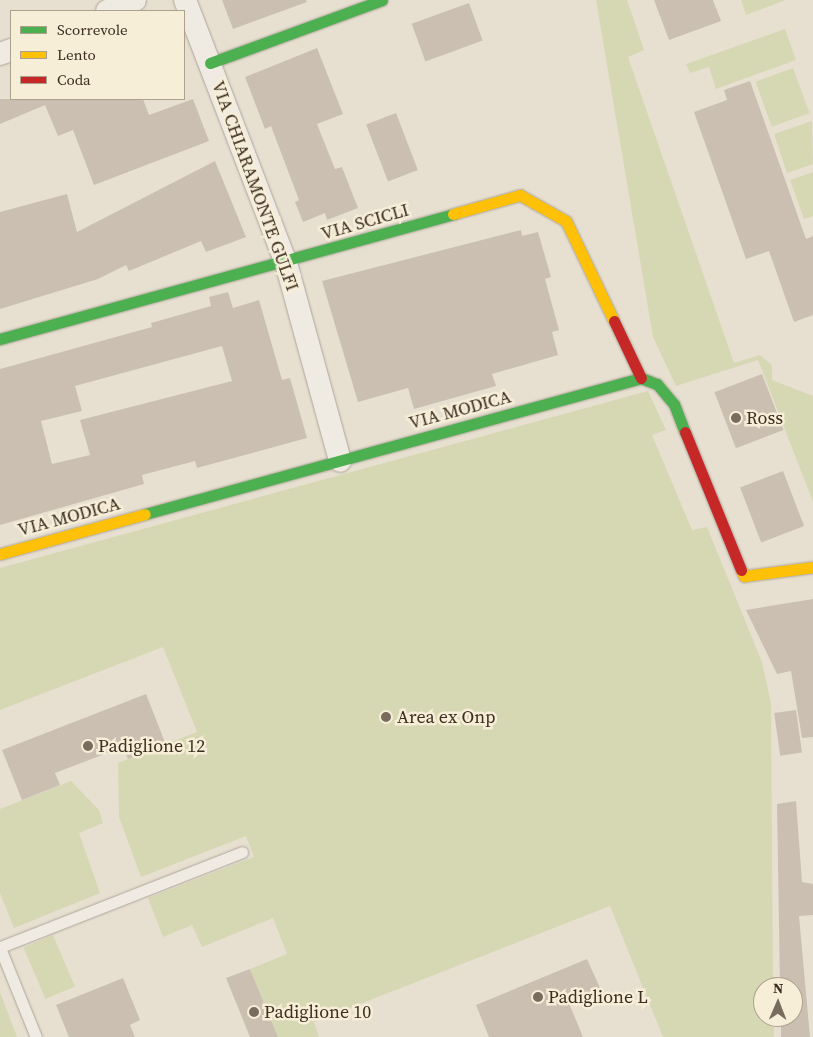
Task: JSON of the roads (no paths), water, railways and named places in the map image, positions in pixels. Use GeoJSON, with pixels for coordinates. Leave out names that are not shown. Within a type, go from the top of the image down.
{"type":"FeatureCollection","features":[{"type":"Feature","properties":{"kind":"street"},"geometry":{"type":"LineString","coordinates":[[110,10],[135,0]]}},
{"type":"Feature","properties":{"kind":"street","name":"VIA CHIARAMONTE GULFI"},"geometry":{"type":"LineString","coordinates":[[185,0],[286,263],[340,461]]}},
{"type":"Feature","properties":{"kind":"street"},"geometry":{"type":"LineString","coordinates":[[210,62],[382,0]]}},
{"type":"Feature","properties":{"kind":"street","name":"VIA SCICLI"},"geometry":{"type":"LineString","coordinates":[[0,339],[286,263],[520,195],[566,221],[641,378]]}},
{"type":"Feature","properties":{"kind":"street"},"geometry":{"type":"LineString","coordinates":[[641,378],[657,384],[674,404],[744,576],[813,567]]}},
{"type":"Feature","properties":{"kind":"street","name":"VIA MODICA"},"geometry":{"type":"LineString","coordinates":[[0,554],[641,378]]}},
{"type":"Feature","properties":{"kind":"lane"},"geometry":{"type":"LineString","coordinates":[[36,1037],[0,947],[242,852]]}},
{"type":"Feature","properties":{"kind":"place","name":"Ross"},"geometry":{"type":"Point","coordinates":[736,418]}},
{"type":"Feature","properties":{"kind":"place","name":"Area ex Onp"},"geometry":{"type":"Point","coordinates":[386,717]}},
{"type":"Feature","properties":{"kind":"place","name":"Padiglione 12"},"geometry":{"type":"Point","coordinates":[88,746]}},
{"type":"Feature","properties":{"kind":"place","name":"Padiglione L"},"geometry":{"type":"Point","coordinates":[538,997]}},
{"type":"Feature","properties":{"kind":"place","name":"Padiglione 10"},"geometry":{"type":"Point","coordinates":[254,1012]}}]}
